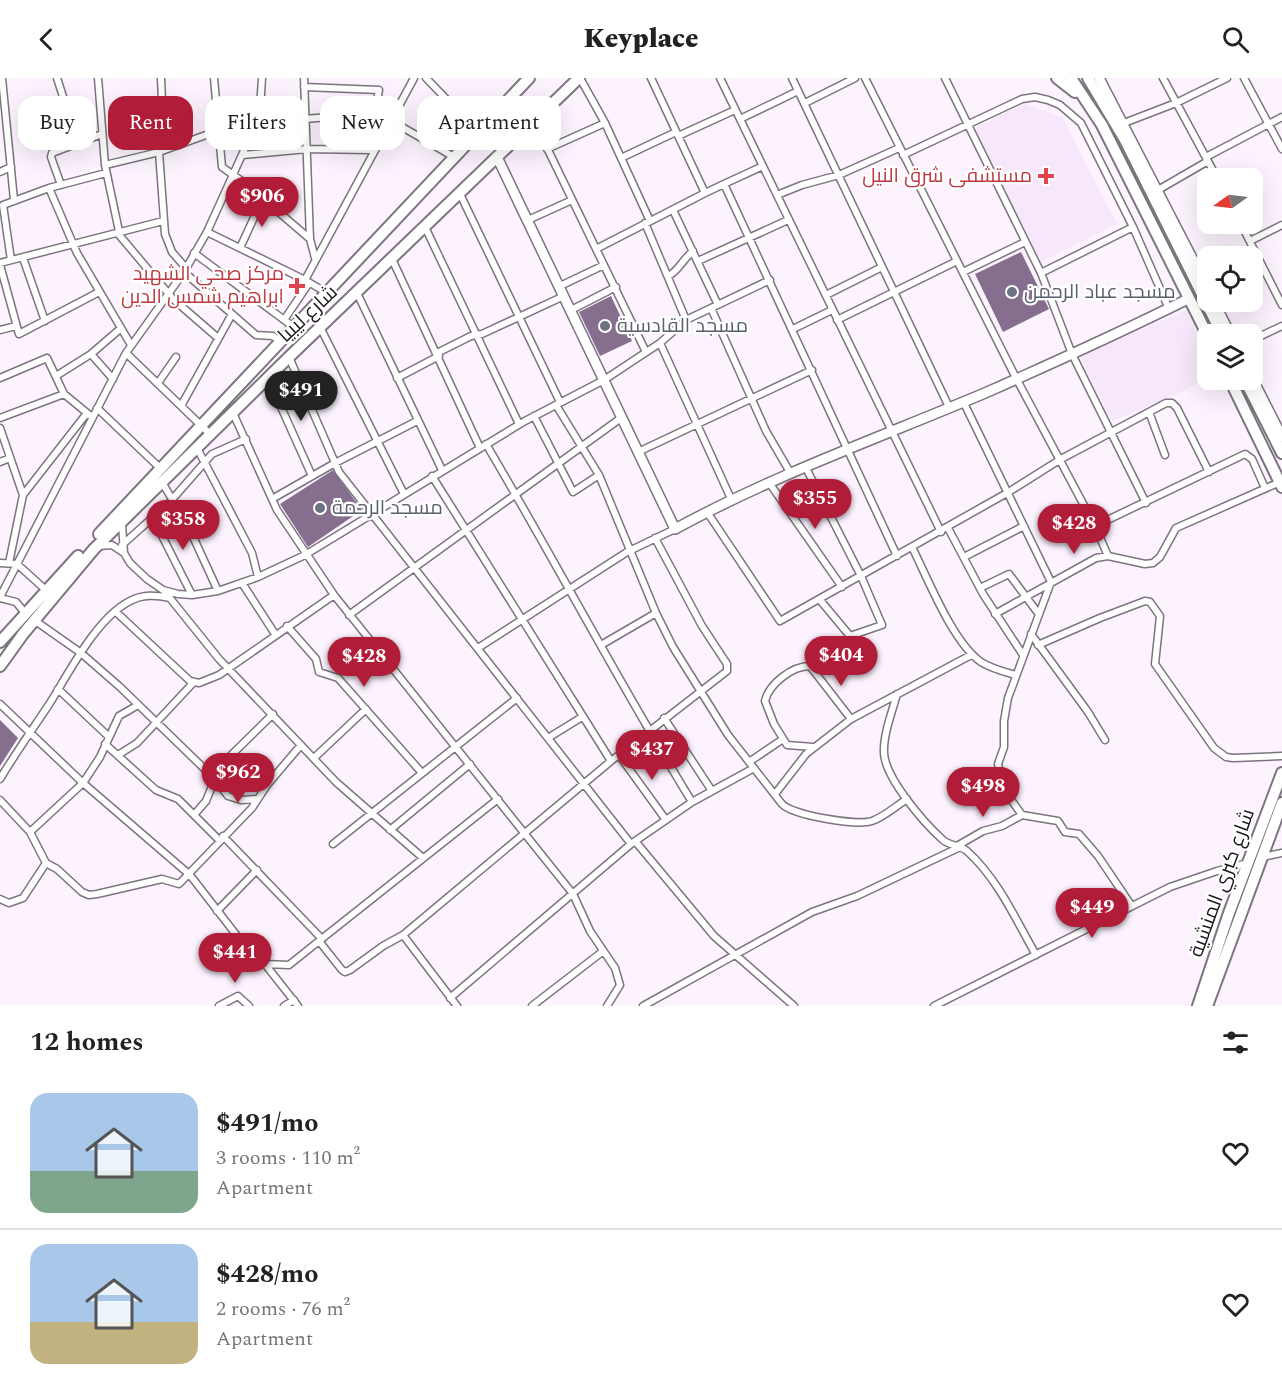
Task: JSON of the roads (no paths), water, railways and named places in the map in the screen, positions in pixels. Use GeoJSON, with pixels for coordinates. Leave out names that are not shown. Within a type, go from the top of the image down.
{"type":"FeatureCollection","features":[{"type":"Feature","properties":{"kind":"main road","name":"شارع ليبيا"},"geometry":{"type":"LineString","coordinates":[[560,96],[579,78]]}},
{"type":"Feature","properties":{"kind":"main road"},"geometry":{"type":"LineString","coordinates":[[1057,78],[1093,111]]}},
{"type":"Feature","properties":{"kind":"main road"},"geometry":{"type":"LineString","coordinates":[[1071,78],[1093,111],[1202,324]]}},
{"type":"Feature","properties":{"kind":"main road"},"geometry":{"type":"LineString","coordinates":[[1092,79],[1217,324]]}},
{"type":"Feature","properties":{"kind":"main road","name":"شارع ليبيا"},"geometry":{"type":"LineString","coordinates":[[510,96],[524,80]]}},
{"type":"Feature","properties":{"kind":"main road","name":"شارع ليبيا"},"geometry":{"type":"LineString","coordinates":[[0,666],[47,591],[461,150]]}},
{"type":"Feature","properties":{"kind":"main road","name":"شارع ليبيا"},"geometry":{"type":"LineString","coordinates":[[0,642],[30,617],[122,521],[504,150]]}},
{"type":"Feature","properties":{"kind":"main road"},"geometry":{"type":"LineString","coordinates":[[1235,390],[1281,485]]}},
{"type":"Feature","properties":{"kind":"main road"},"geometry":{"type":"LineString","coordinates":[[1250,390],[1282,453]]}},
{"type":"Feature","properties":{"kind":"main road","name":"شارع كبري المنشية"},"geometry":{"type":"LineString","coordinates":[[1198,1006],[1225,923],[1282,773]]}},
{"type":"Feature","properties":{"kind":"main road","name":"شارع كبري المنشية"},"geometry":{"type":"LineString","coordinates":[[1207,1006],[1282,803]]}},
{"type":"Feature","properties":{"kind":"street"},"geometry":{"type":"LineString","coordinates":[[2,78],[2,116],[14,200]]}},
{"type":"Feature","properties":{"kind":"street"},"geometry":{"type":"LineString","coordinates":[[57,78],[63,96]]}},
{"type":"Feature","properties":{"kind":"street"},"geometry":{"type":"LineString","coordinates":[[98,78],[106,173],[119,232],[169,294],[218,338]]}},
{"type":"Feature","properties":{"kind":"street"},"geometry":{"type":"LineString","coordinates":[[161,78],[163,221],[169,248],[185,270],[256,335],[272,336],[282,343]]}},
{"type":"Feature","properties":{"kind":"street"},"geometry":{"type":"LineString","coordinates":[[214,78],[215,96]]}},
{"type":"Feature","properties":{"kind":"street"},"geometry":{"type":"LineString","coordinates":[[261,96],[262,78]]}},
{"type":"Feature","properties":{"kind":"street"},"geometry":{"type":"LineString","coordinates":[[304,78],[304,96]]}},
{"type":"Feature","properties":{"kind":"street"},"geometry":{"type":"LineString","coordinates":[[404,96],[414,78]]}},
{"type":"Feature","properties":{"kind":"street"},"geometry":{"type":"LineString","coordinates":[[426,78],[443,96]]}},
{"type":"Feature","properties":{"kind":"street"},"geometry":{"type":"LineString","coordinates":[[579,78],[605,123],[621,158],[686,320]]}},
{"type":"Feature","properties":{"kind":"street"},"geometry":{"type":"LineString","coordinates":[[651,78],[705,193]]}},
{"type":"Feature","properties":{"kind":"street"},"geometry":{"type":"LineString","coordinates":[[720,78],[940,532]]}},
{"type":"Feature","properties":{"kind":"street"},"geometry":{"type":"LineString","coordinates":[[792,78],[949,407]]}},
{"type":"Feature","properties":{"kind":"street"},"geometry":{"type":"LineString","coordinates":[[804,103],[855,78]]}},
{"type":"Feature","properties":{"kind":"street"},"geometry":{"type":"LineString","coordinates":[[865,78],[1016,378],[1095,525],[1108,556]]}},
{"type":"Feature","properties":{"kind":"street"},"geometry":{"type":"LineString","coordinates":[[945,78],[1041,273],[1072,354],[1146,503]]}},
{"type":"Feature","properties":{"kind":"street"},"geometry":{"type":"LineString","coordinates":[[1164,78],[1212,168]]}},
{"type":"Feature","properties":{"kind":"street"},"geometry":{"type":"LineString","coordinates":[[1124,123],[1176,103],[1227,78]]}},
{"type":"Feature","properties":{"kind":"street"},"geometry":{"type":"LineString","coordinates":[[1244,78],[1282,149]]}},
{"type":"Feature","properties":{"kind":"street"},"geometry":{"type":"LineString","coordinates":[[1092,79],[1124,123],[1197,268]]}},
{"type":"Feature","properties":{"kind":"street"},"geometry":{"type":"LineString","coordinates":[[304,87],[378,89],[379,96]]}},
{"type":"Feature","properties":{"kind":"street"},"geometry":{"type":"LineString","coordinates":[[740,119],[798,91]]}},
{"type":"Feature","properties":{"kind":"street"},"geometry":{"type":"LineString","coordinates":[[903,155],[1022,99],[1035,97],[1060,105],[1082,123],[1169,309]]}},
{"type":"Feature","properties":{"kind":"street"},"geometry":{"type":"LineString","coordinates":[[621,158],[735,110]]}},
{"type":"Feature","properties":{"kind":"street"},"geometry":{"type":"LineString","coordinates":[[1082,123],[1093,111]]}},
{"type":"Feature","properties":{"kind":"street"},"geometry":{"type":"LineString","coordinates":[[1158,190],[1207,159],[1282,117]]}},
{"type":"Feature","properties":{"kind":"street"},"geometry":{"type":"LineString","coordinates":[[561,143],[605,123]]}},
{"type":"Feature","properties":{"kind":"street"},"geometry":{"type":"LineString","coordinates":[[405,129],[454,157]]}},
{"type":"Feature","properties":{"kind":"street"},"geometry":{"type":"LineString","coordinates":[[96,136],[102,134]]}},
{"type":"Feature","properties":{"kind":"street"},"geometry":{"type":"LineString","coordinates":[[105,165],[162,151],[205,135]]}},
{"type":"Feature","properties":{"kind":"street"},"geometry":{"type":"LineString","coordinates":[[777,195],[802,185],[839,175],[899,148]]}},
{"type":"Feature","properties":{"kind":"street"},"geometry":{"type":"LineString","coordinates":[[315,258],[310,240],[308,149],[320,149]]}},
{"type":"Feature","properties":{"kind":"street"},"geometry":{"type":"LineString","coordinates":[[61,185],[51,155],[62,150]]}},
{"type":"Feature","properties":{"kind":"street"},"geometry":{"type":"LineString","coordinates":[[220,150],[222,167],[263,198],[310,240]]}},
{"type":"Feature","properties":{"kind":"street"},"geometry":{"type":"LineString","coordinates":[[23,495],[97,408],[131,345],[195,254],[245,150]]}},
{"type":"Feature","properties":{"kind":"street"},"geometry":{"type":"LineString","coordinates":[[243,155],[297,150]]}},
{"type":"Feature","properties":{"kind":"street"},"geometry":{"type":"LineString","coordinates":[[284,320],[307,281],[315,258],[371,150]]}},
{"type":"Feature","properties":{"kind":"street"},"geometry":{"type":"LineString","coordinates":[[548,150],[646,352]]}},
{"type":"Feature","properties":{"kind":"street"},"geometry":{"type":"LineString","coordinates":[[497,157],[675,529]]}},
{"type":"Feature","properties":{"kind":"street"},"geometry":{"type":"LineString","coordinates":[[596,249],[763,166]]}},
{"type":"Feature","properties":{"kind":"street"},"geometry":{"type":"LineString","coordinates":[[0,171],[11,167]]}},
{"type":"Feature","properties":{"kind":"street"},"geometry":{"type":"LineString","coordinates":[[11,260],[3,206],[49,188],[106,173]]}},
{"type":"Feature","properties":{"kind":"street"},"geometry":{"type":"LineString","coordinates":[[724,184],[897,556]]}},
{"type":"Feature","properties":{"kind":"street"},"geometry":{"type":"LineString","coordinates":[[49,188],[73,244],[131,345]]}},
{"type":"Feature","properties":{"kind":"street"},"geometry":{"type":"LineString","coordinates":[[460,194],[558,403],[599,475],[656,613],[700,692],[749,762],[786,808],[792,811],[852,823],[871,822],[907,799]]}},
{"type":"Feature","properties":{"kind":"street"},"geometry":{"type":"LineString","coordinates":[[240,248],[263,198]]}},
{"type":"Feature","properties":{"kind":"street"},"geometry":{"type":"LineString","coordinates":[[528,220],[572,200]]}},
{"type":"Feature","properties":{"kind":"street"},"geometry":{"type":"LineString","coordinates":[[673,210],[698,261],[750,398],[791,474]]}},
{"type":"Feature","properties":{"kind":"street"},"geometry":{"type":"LineString","coordinates":[[698,261],[788,220]]}},
{"type":"Feature","properties":{"kind":"street"},"geometry":{"type":"LineString","coordinates":[[99,291],[20,334],[3,292],[0,264],[163,221]]}},
{"type":"Feature","properties":{"kind":"street"},"geometry":{"type":"LineString","coordinates":[[1250,242],[1282,225]]}},
{"type":"Feature","properties":{"kind":"street"},"geometry":{"type":"LineString","coordinates":[[425,227],[519,424]]}},
{"type":"Feature","properties":{"kind":"street"},"geometry":{"type":"LineString","coordinates":[[1041,273],[1132,227]]}},
{"type":"Feature","properties":{"kind":"street"},"geometry":{"type":"LineString","coordinates":[[207,232],[307,281],[327,294]]}},
{"type":"Feature","properties":{"kind":"street"},"geometry":{"type":"LineString","coordinates":[[1246,234],[1282,305]]}},
{"type":"Feature","properties":{"kind":"street"},"geometry":{"type":"LineString","coordinates":[[963,272],[1025,242]]}},
{"type":"Feature","properties":{"kind":"street"},"geometry":{"type":"LineString","coordinates":[[668,276],[674,274],[682,259],[693,251]]}},
{"type":"Feature","properties":{"kind":"street"},"geometry":{"type":"LineString","coordinates":[[195,254],[296,328]]}},
{"type":"Feature","properties":{"kind":"street"},"geometry":{"type":"LineString","coordinates":[[23,258],[45,321]]}},
{"type":"Feature","properties":{"kind":"street"},"geometry":{"type":"LineString","coordinates":[[392,259],[483,446],[516,494],[649,732],[692,802]]}},
{"type":"Feature","properties":{"kind":"street"},"geometry":{"type":"LineString","coordinates":[[837,320],[957,261]]}},
{"type":"Feature","properties":{"kind":"street"},"geometry":{"type":"LineString","coordinates":[[560,286],[604,265]]}},
{"type":"Feature","properties":{"kind":"street"},"geometry":{"type":"LineString","coordinates":[[826,295],[882,267]]}},
{"type":"Feature","properties":{"kind":"street"},"geometry":{"type":"LineString","coordinates":[[164,590],[192,595],[218,591],[258,577],[305,555],[519,424],[604,380],[660,343],[686,320],[770,280]]}},
{"type":"Feature","properties":{"kind":"street"},"geometry":{"type":"LineString","coordinates":[[571,310],[616,288]]}},
{"type":"Feature","properties":{"kind":"street"},"geometry":{"type":"LineString","coordinates":[[357,293],[442,470]]}},
{"type":"Feature","properties":{"kind":"street"},"geometry":{"type":"LineString","coordinates":[[397,378],[476,335],[519,318],[564,296]]}},
{"type":"Feature","properties":{"kind":"street"},"geometry":{"type":"LineString","coordinates":[[478,648],[631,550],[707,512],[891,430],[1072,354],[1188,299]]}},
{"type":"Feature","properties":{"kind":"street"},"geometry":{"type":"LineString","coordinates":[[793,329],[832,310]]}},
{"type":"Feature","properties":{"kind":"street"},"geometry":{"type":"LineString","coordinates":[[181,406],[232,314]]}},
{"type":"Feature","properties":{"kind":"street"},"geometry":{"type":"LineString","coordinates":[[0,330],[16,326]]}},
{"type":"Feature","properties":{"kind":"street"},"geometry":{"type":"LineString","coordinates":[[1263,335],[1282,326]]}},
{"type":"Feature","properties":{"kind":"street"},"geometry":{"type":"LineString","coordinates":[[320,327],[404,494]]}},
{"type":"Feature","properties":{"kind":"street"},"geometry":{"type":"LineString","coordinates":[[56,376],[91,354],[120,329]]}},
{"type":"Feature","properties":{"kind":"street"},"geometry":{"type":"LineString","coordinates":[[660,343],[732,501]]}},
{"type":"Feature","properties":{"kind":"street"},"geometry":{"type":"LineString","coordinates":[[126,353],[211,435]]}},
{"type":"Feature","properties":{"kind":"street"},"geometry":{"type":"LineString","coordinates":[[91,354],[113,379]]}},
{"type":"Feature","properties":{"kind":"street"},"geometry":{"type":"LineString","coordinates":[[158,383],[176,357]]}},
{"type":"Feature","properties":{"kind":"street"},"geometry":{"type":"LineString","coordinates":[[289,357],[335,463],[373,514],[584,784],[633,843],[705,927],[794,1006]]}},
{"type":"Feature","properties":{"kind":"street"},"geometry":{"type":"LineString","coordinates":[[0,378],[47,358],[64,394],[89,415]]}},
{"type":"Feature","properties":{"kind":"street"},"geometry":{"type":"LineString","coordinates":[[638,452],[812,370]]}},
{"type":"Feature","properties":{"kind":"street"},"geometry":{"type":"LineString","coordinates":[[268,378],[312,476]]}},
{"type":"Feature","properties":{"kind":"street"},"geometry":{"type":"LineString","coordinates":[[1258,390],[1282,437]]}},
{"type":"Feature","properties":{"kind":"street"},"geometry":{"type":"LineString","coordinates":[[0,418],[64,394]]}},
{"type":"Feature","properties":{"kind":"street"},"geometry":{"type":"LineString","coordinates":[[963,401],[1051,582],[1023,655],[1005,711],[1004,747],[998,764],[1012,801],[1022,815]]}},
{"type":"Feature","properties":{"kind":"street"},"geometry":{"type":"LineString","coordinates":[[707,512],[780,621],[948,528],[1061,459],[1166,403],[1177,408],[1209,472]]}},
{"type":"Feature","properties":{"kind":"street"},"geometry":{"type":"LineString","coordinates":[[97,408],[161,469]]}},
{"type":"Feature","properties":{"kind":"street"},"geometry":{"type":"LineString","coordinates":[[1149,412],[1165,454]]}},
{"type":"Feature","properties":{"kind":"street"},"geometry":{"type":"LineString","coordinates":[[233,413],[278,512],[305,555],[334,595],[573,894],[602,952],[615,968],[620,985],[607,1006]]}},
{"type":"Feature","properties":{"kind":"street"},"geometry":{"type":"LineString","coordinates":[[89,415],[13,563],[0,597],[16,602],[30,617],[81,653],[213,777],[228,796],[241,800],[257,799]]}},
{"type":"Feature","properties":{"kind":"street"},"geometry":{"type":"LineString","coordinates":[[534,416],[573,492],[599,475]]}},
{"type":"Feature","properties":{"kind":"street"},"geometry":{"type":"LineString","coordinates":[[350,615],[464,529],[621,418]]}},
{"type":"Feature","properties":{"kind":"street"},"geometry":{"type":"LineString","coordinates":[[272,499],[335,463],[417,421]]}},
{"type":"Feature","properties":{"kind":"street"},"geometry":{"type":"LineString","coordinates":[[1269,426],[1282,447]]}},
{"type":"Feature","properties":{"kind":"street"},"geometry":{"type":"LineString","coordinates":[[0,428],[23,495],[13,563]]}},
{"type":"Feature","properties":{"kind":"street"},"geometry":{"type":"LineString","coordinates":[[122,545],[173,499],[217,450],[246,439]]}},
{"type":"Feature","properties":{"kind":"street"},"geometry":{"type":"LineString","coordinates":[[197,448],[252,553],[258,577]]}},
{"type":"Feature","properties":{"kind":"street"},"geometry":{"type":"LineString","coordinates":[[1095,525],[1146,503],[1245,454],[1249,455],[1264,488]]}},
{"type":"Feature","properties":{"kind":"street"},"geometry":{"type":"LineString","coordinates":[[0,462],[10,458]]}},
{"type":"Feature","properties":{"kind":"street"},"geometry":{"type":"LineString","coordinates":[[806,468],[861,576],[879,615],[881,626],[850,636],[820,600]]}},
{"type":"Feature","properties":{"kind":"street"},"geometry":{"type":"LineString","coordinates":[[432,476],[611,761]]}},
{"type":"Feature","properties":{"kind":"street"},"geometry":{"type":"LineString","coordinates":[[162,482],[173,499],[218,591]]}},
{"type":"Feature","properties":{"kind":"street"},"geometry":{"type":"LineString","coordinates":[[770,484],[842,587]]}},
{"type":"Feature","properties":{"kind":"street"},"geometry":{"type":"LineString","coordinates":[[995,614],[1085,562],[1108,556],[1138,563],[1153,563],[1160,556],[1176,528],[1264,488],[1281,485]]}},
{"type":"Feature","properties":{"kind":"street"},"geometry":{"type":"LineString","coordinates":[[153,518],[192,595]]}},
{"type":"Feature","properties":{"kind":"street"},"geometry":{"type":"LineString","coordinates":[[122,521],[124,553]]}},
{"type":"Feature","properties":{"kind":"street"},"geometry":{"type":"LineString","coordinates":[[964,557],[1024,526]]}},
{"type":"Feature","properties":{"kind":"street"},"geometry":{"type":"LineString","coordinates":[[948,528],[995,614],[1023,655]]}},
{"type":"Feature","properties":{"kind":"street"},"geometry":{"type":"LineString","coordinates":[[105,744],[151,785],[178,799],[257,870],[321,940],[345,972],[402,935],[664,718],[725,673],[728,667],[702,626],[655,538]]}},
{"type":"Feature","properties":{"kind":"street"},"geometry":{"type":"LineString","coordinates":[[97,546],[112,545],[124,553],[139,572],[164,590],[228,669],[301,746],[370,813],[423,858]]}},
{"type":"Feature","properties":{"kind":"street"},"geometry":{"type":"LineString","coordinates":[[912,547],[949,621],[971,655],[987,666],[1016,675]]}},
{"type":"Feature","properties":{"kind":"street"},"geometry":{"type":"LineString","coordinates":[[0,563],[13,563],[47,591]]}},
{"type":"Feature","properties":{"kind":"street"},"geometry":{"type":"LineString","coordinates":[[980,588],[1009,574],[1038,613]]}},
{"type":"Feature","properties":{"kind":"street"},"geometry":{"type":"LineString","coordinates":[[242,583],[275,634]]}},
{"type":"Feature","properties":{"kind":"street"},"geometry":{"type":"LineString","coordinates":[[118,755],[139,742],[193,683],[206,681],[228,669],[334,595]]}},
{"type":"Feature","properties":{"kind":"street"},"geometry":{"type":"LineString","coordinates":[[0,778],[81,653],[116,612],[139,597],[170,598]]}},
{"type":"Feature","properties":{"kind":"street"},"geometry":{"type":"LineString","coordinates":[[1038,645],[1100,618],[1145,601],[1150,602],[1160,616],[1155,663],[1214,748],[1219,753],[1233,758],[1282,756]]}},
{"type":"Feature","properties":{"kind":"street"},"geometry":{"type":"LineString","coordinates":[[116,612],[193,683]]}},
{"type":"Feature","properties":{"kind":"street"},"geometry":{"type":"LineString","coordinates":[[601,645],[656,613]]}},
{"type":"Feature","properties":{"kind":"street"},"geometry":{"type":"LineString","coordinates":[[287,626],[316,659],[319,672],[338,678],[422,773]]}},
{"type":"Feature","properties":{"kind":"street"},"geometry":{"type":"LineString","coordinates":[[1031,634],[1088,712],[1105,740]]}},
{"type":"Feature","properties":{"kind":"street"},"geometry":{"type":"LineString","coordinates":[[775,794],[813,747],[851,719],[971,655]]}},
{"type":"Feature","properties":{"kind":"street"},"geometry":{"type":"LineString","coordinates":[[813,747],[787,745],[765,705],[766,696],[778,680],[804,666],[812,668],[851,719]]}},
{"type":"Feature","properties":{"kind":"street"},"geometry":{"type":"LineString","coordinates":[[58,689],[108,736]]}},
{"type":"Feature","properties":{"kind":"street"},"geometry":{"type":"LineString","coordinates":[[897,694],[884,754],[891,773],[907,799],[944,841],[966,850],[990,877],[1036,955]]}},
{"type":"Feature","properties":{"kind":"street"},"geometry":{"type":"LineString","coordinates":[[333,844],[517,698]]}},
{"type":"Feature","properties":{"kind":"street"},"geometry":{"type":"LineString","coordinates":[[0,705],[83,783],[190,875],[241,941],[265,964],[296,1003],[284,1006]]}},
{"type":"Feature","properties":{"kind":"street"},"geometry":{"type":"LineString","coordinates":[[30,832],[83,783],[96,764],[121,714],[138,705]]}},
{"type":"Feature","properties":{"kind":"street"},"geometry":{"type":"LineString","coordinates":[[314,758],[366,709]]}},
{"type":"Feature","properties":{"kind":"street"},"geometry":{"type":"LineString","coordinates":[[194,815],[206,801],[213,777],[235,749],[273,714]]}},
{"type":"Feature","properties":{"kind":"street"},"geometry":{"type":"LineString","coordinates":[[548,738],[582,717]]}},
{"type":"Feature","properties":{"kind":"street"},"geometry":{"type":"LineString","coordinates":[[664,718],[712,790]]}},
{"type":"Feature","properties":{"kind":"street"},"geometry":{"type":"LineString","coordinates":[[749,762],[783,739]]}},
{"type":"Feature","properties":{"kind":"street"},"geometry":{"type":"LineString","coordinates":[[0,800],[30,832],[46,863],[88,895],[162,879],[179,884],[252,808],[301,746]]}},
{"type":"Feature","properties":{"kind":"street"},"geometry":{"type":"LineString","coordinates":[[619,755],[666,820]]}},
{"type":"Feature","properties":{"kind":"street"},"geometry":{"type":"LineString","coordinates":[[390,830],[470,764]]}},
{"type":"Feature","properties":{"kind":"street"},"geometry":{"type":"LineString","coordinates":[[450,998],[633,843],[692,802],[754,768]]}},
{"type":"Feature","properties":{"kind":"street"},"geometry":{"type":"LineString","coordinates":[[265,964],[290,964],[498,799]]}},
{"type":"Feature","properties":{"kind":"street"},"geometry":{"type":"LineString","coordinates":[[643,1006],[812,912],[857,896],[959,847],[983,831],[1002,826],[1022,815],[1058,821],[1065,832],[1079,834],[1098,856],[1131,905]]}},
{"type":"Feature","properties":{"kind":"street"},"geometry":{"type":"LineString","coordinates":[[1262,858],[1282,853]]}},
{"type":"Feature","properties":{"kind":"street"},"geometry":{"type":"LineString","coordinates":[[0,899],[9,903],[23,898],[46,863]]}},
{"type":"Feature","properties":{"kind":"street"},"geometry":{"type":"LineString","coordinates":[[934,1006],[1131,905],[1195,878],[1248,863]]}},
{"type":"Feature","properties":{"kind":"street"},"geometry":{"type":"LineString","coordinates":[[217,911],[257,870]]}},
{"type":"Feature","properties":{"kind":"street"},"geometry":{"type":"LineString","coordinates":[[402,935],[457,1006]]}},
{"type":"Feature","properties":{"kind":"street"},"geometry":{"type":"LineString","coordinates":[[532,1006],[602,952]]}},
{"type":"Feature","properties":{"kind":"street"},"geometry":{"type":"LineString","coordinates":[[219,1006],[238,996],[249,1006]]}},
{"type":"Feature","properties":{"kind":"place","name":"مستشفى شرق النيل"},"geometry":{"type":"Point","coordinates":[1046,176]}},
{"type":"Feature","properties":{"kind":"place","name":"مركز صحي الشهيد ابراهيم شمس الدين"},"geometry":{"type":"Point","coordinates":[297,286]}},
{"type":"Feature","properties":{"kind":"place","name":"مسجد عباد الرحمن"},"geometry":{"type":"Point","coordinates":[1012,292]}},
{"type":"Feature","properties":{"kind":"place","name":"مسجد القادسية"},"geometry":{"type":"Point","coordinates":[605,326]}},
{"type":"Feature","properties":{"kind":"place","name":"مسجد الرحمة"},"geometry":{"type":"Point","coordinates":[320,508]}}]}
